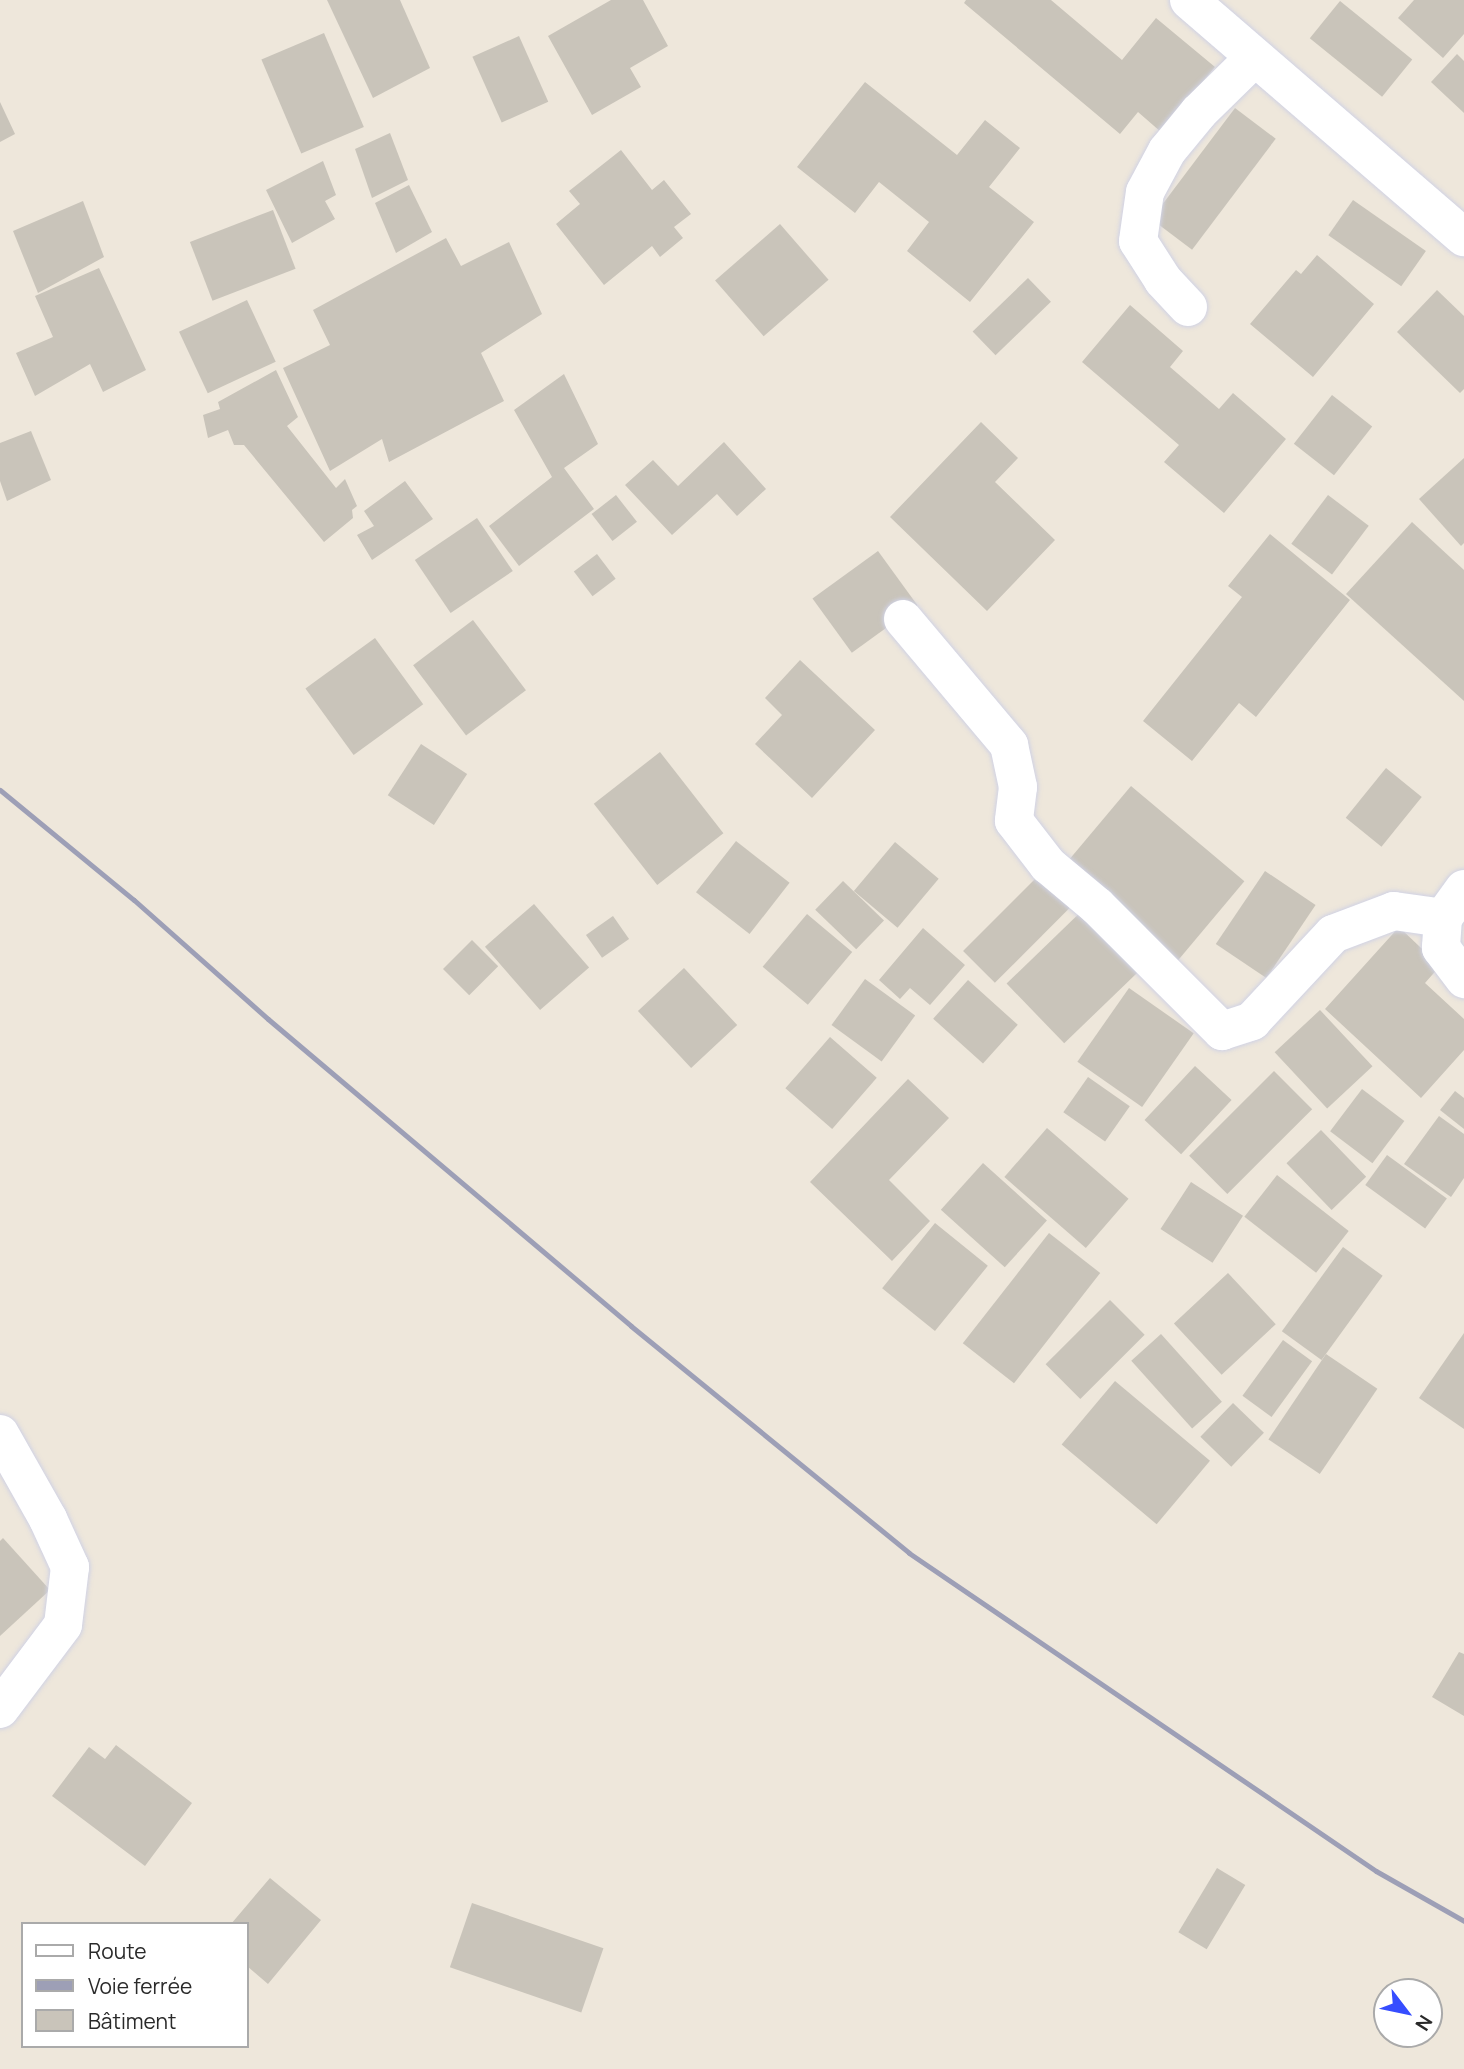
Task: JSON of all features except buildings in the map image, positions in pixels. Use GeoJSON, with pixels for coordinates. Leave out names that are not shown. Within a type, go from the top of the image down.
{"type":"FeatureCollection","features":[{"type":"Feature","properties":{"kind":"street"},"geometry":{"type":"LineString","coordinates":[[1189,0],[1464,236]]}},
{"type":"Feature","properties":{"kind":"street"},"geometry":{"type":"LineString","coordinates":[[1188,307],[1163,280],[1138,240],[1145,192],[1167,151],[1199,111],[1255,57]]}},
{"type":"Feature","properties":{"kind":"street"},"geometry":{"type":"LineString","coordinates":[[903,619],[1009,745],[1018,787],[1014,821],[1048,865],[1097,906],[1222,1031],[1252,1021],[1333,934],[1366,919],[1394,911],[1454,904],[1441,948],[1464,979]]}},
{"type":"Feature","properties":{"kind":"street"},"geometry":{"type":"LineString","coordinates":[[0,1434],[48,1519],[71,1567],[63,1625],[0,1709]]}},
{"type":"Feature","properties":{"kind":"railway"},"geometry":{"type":"LineString","coordinates":[[0,790],[134,900],[268,1019],[631,1326],[909,1553],[1376,1871],[1464,1921]]}}]}
